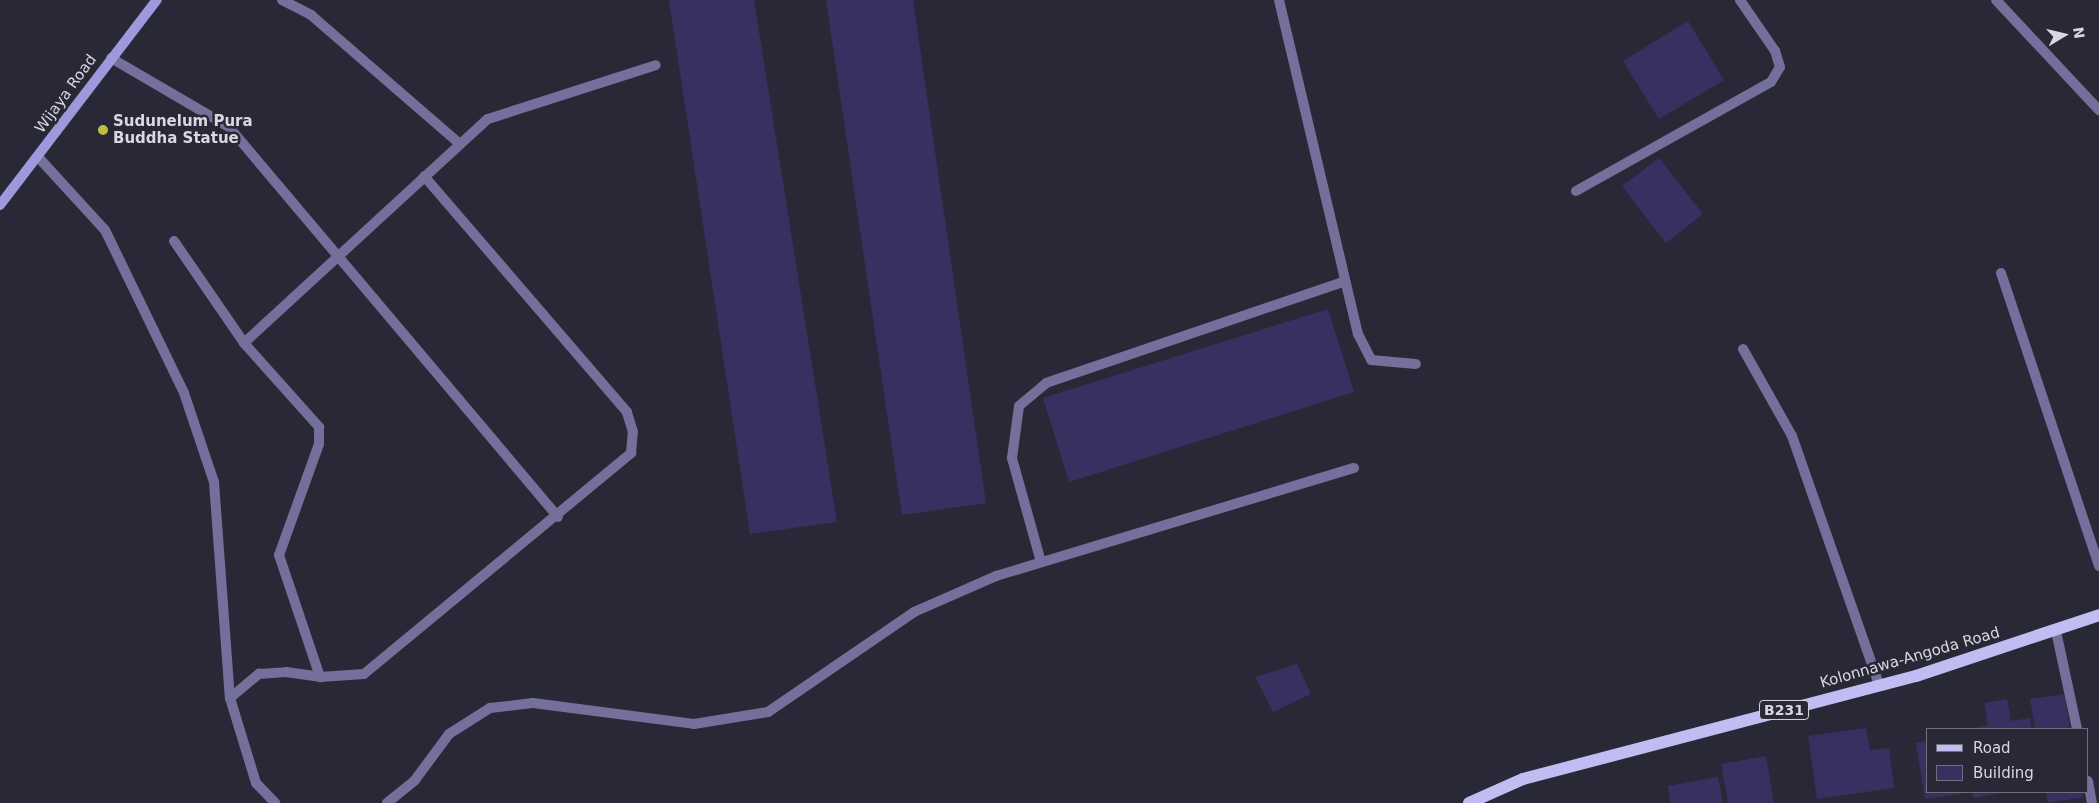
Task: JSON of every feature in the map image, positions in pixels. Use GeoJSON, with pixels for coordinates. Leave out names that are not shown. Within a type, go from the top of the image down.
{"type":"FeatureCollection","features":[{"type":"Feature","properties":{"kind":"main road","name":"Kolonnawa-Angoda Road"},"geometry":{"type":"LineString","coordinates":[[1470,803],[1523,779],[1879,686],[2056,631],[2099,615]]}},
{"type":"Feature","properties":{"kind":"street","name":"Wijaya Road"},"geometry":{"type":"LineString","coordinates":[[0,205],[39,158],[111,58],[157,0]]}},
{"type":"Feature","properties":{"kind":"street"},"geometry":{"type":"LineString","coordinates":[[282,0],[311,15],[460,144]]}},
{"type":"Feature","properties":{"kind":"street"},"geometry":{"type":"LineString","coordinates":[[1279,0],[1358,334],[1372,360],[1416,364]]}},
{"type":"Feature","properties":{"kind":"street"},"geometry":{"type":"LineString","coordinates":[[1576,191],[1771,82],[1780,67],[1775,51],[1740,0]]}},
{"type":"Feature","properties":{"kind":"street"},"geometry":{"type":"LineString","coordinates":[[1996,0],[2099,110]]}},
{"type":"Feature","properties":{"kind":"street"},"geometry":{"type":"LineString","coordinates":[[111,58],[229,127],[558,517]]}},
{"type":"Feature","properties":{"kind":"street"},"geometry":{"type":"LineString","coordinates":[[244,344],[338,254],[488,119],[656,64]]}},
{"type":"Feature","properties":{"kind":"street"},"geometry":{"type":"LineString","coordinates":[[39,158],[105,230],[184,393],[214,482],[230,698],[256,783],[275,803]]}},
{"type":"Feature","properties":{"kind":"street"},"geometry":{"type":"LineString","coordinates":[[230,698],[259,674],[286,672],[320,678],[364,674],[558,517],[630,453],[633,432],[627,412],[424,176]]}},
{"type":"Feature","properties":{"kind":"street"},"geometry":{"type":"LineString","coordinates":[[174,241],[244,344],[319,428],[319,444],[279,555],[320,678]]}},
{"type":"Feature","properties":{"kind":"street"},"geometry":{"type":"LineString","coordinates":[[2000,273],[2099,566]]}},
{"type":"Feature","properties":{"kind":"street"},"geometry":{"type":"LineString","coordinates":[[1041,562],[1012,458],[1018,406],[1046,382],[1345,281]]}},
{"type":"Feature","properties":{"kind":"street"},"geometry":{"type":"LineString","coordinates":[[1742,349],[1792,436],[1879,686]]}},
{"type":"Feature","properties":{"kind":"street"},"geometry":{"type":"LineString","coordinates":[[387,803],[416,780],[448,734],[490,708],[533,703],[694,724],[768,712],[914,612],[996,576],[1354,468]]}},
{"type":"Feature","properties":{"kind":"street"},"geometry":{"type":"LineString","coordinates":[[2056,631],[2077,728]]}},
{"type":"Feature","properties":{"kind":"street"},"geometry":{"type":"LineString","coordinates":[[2089,786],[2092,803]]}},
{"type":"Feature","properties":{"kind":"building"},"geometry":{"type":"Polygon","coordinates":[[[669,0],[754,0],[837,522],[750,534],[669,0]]]}},
{"type":"Feature","properties":{"kind":"building"},"geometry":{"type":"Polygon","coordinates":[[[826,0],[913,0],[986,503],[902,515],[826,0]]]}},
{"type":"Feature","properties":{"kind":"building"},"geometry":{"type":"Polygon","coordinates":[[[1688,21],[1724,80],[1659,119],[1623,61],[1688,21]]]}},
{"type":"Feature","properties":{"kind":"building"},"geometry":{"type":"Polygon","coordinates":[[[1659,158],[1703,214],[1666,243],[1622,186],[1659,158]]]}},
{"type":"Feature","properties":{"kind":"building"},"geometry":{"type":"Polygon","coordinates":[[[1328,309],[1354,392],[1069,482],[1043,398],[1328,309]]]}},
{"type":"Feature","properties":{"kind":"building"},"geometry":{"type":"Polygon","coordinates":[[[1297,664],[1311,694],[1273,712],[1255,677],[1297,664]]]}},
{"type":"Feature","properties":{"kind":"building"},"geometry":{"type":"Polygon","coordinates":[[[2064,694],[2070,728],[2035,728],[2030,699],[2064,694]]]}},
{"type":"Feature","properties":{"kind":"building"},"geometry":{"type":"Polygon","coordinates":[[[2007,699],[2011,721],[2030,718],[2032,728],[1974,728],[1988,725],[1984,703],[2007,699]]]}},
{"type":"Feature","properties":{"kind":"building"},"geometry":{"type":"Polygon","coordinates":[[[1866,728],[1870,750],[1889,748],[1894,788],[1817,799],[1808,736],[1866,728]]]}},
{"type":"Feature","properties":{"kind":"building"},"geometry":{"type":"Polygon","coordinates":[[[1926,741],[1926,793],[1965,793],[1925,799],[1916,743],[1926,741]]]}},
{"type":"Feature","properties":{"kind":"building"},"geometry":{"type":"Polygon","coordinates":[[[1766,756],[1774,803],[1728,803],[1721,764],[1766,756]]]}},
{"type":"Feature","properties":{"kind":"building"},"geometry":{"type":"Polygon","coordinates":[[[1718,777],[1723,803],[1670,803],[1668,786],[1718,777]]]}},
{"type":"Feature","properties":{"kind":"building"},"geometry":{"type":"Polygon","coordinates":[[[1972,793],[2001,793],[1973,798],[1972,793]]]}},
{"type":"Feature","properties":{"kind":"building"},"geometry":{"type":"Polygon","coordinates":[[[2046,793],[2082,793],[2083,797],[2048,803],[2046,793]]]}},
{"type":"Feature","properties":{"kind":"place","name":"Sudunelum Pura Buddha Statue"},"geometry":{"type":"Point","coordinates":[103,130]}}]}
